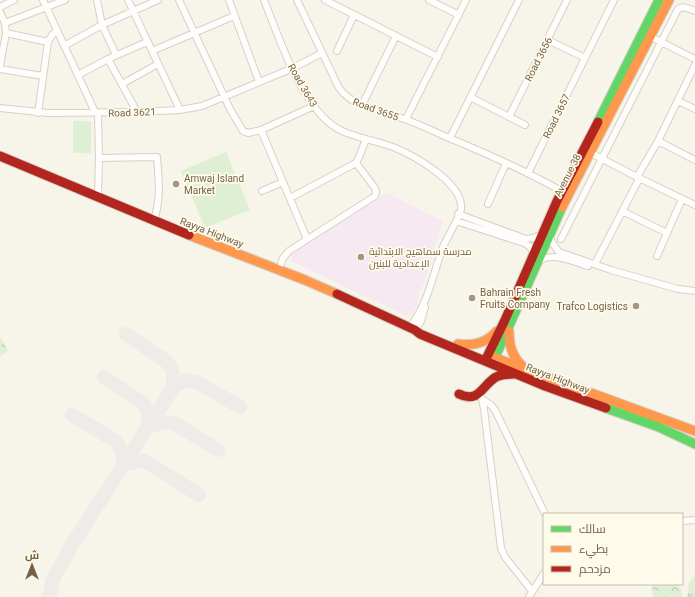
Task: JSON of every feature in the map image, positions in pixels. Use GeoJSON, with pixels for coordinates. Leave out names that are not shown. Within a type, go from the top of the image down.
{"type":"FeatureCollection","features":[{"type":"Feature","properties":{"kind":"main road","name":"Avenue 38"},"geometry":{"type":"LineString","coordinates":[[490,360],[584,150],[659,0]]}},
{"type":"Feature","properties":{"kind":"main road","name":"Avenue 38"},"geometry":{"type":"LineString","coordinates":[[565,193],[591,153],[669,0]]}},
{"type":"Feature","properties":{"kind":"main road","name":"Rayya Highway"},"geometry":{"type":"LineString","coordinates":[[0,156],[154,222],[279,270],[344,297],[420,334],[521,372],[695,431]]}},
{"type":"Feature","properties":{"kind":"main road"},"geometry":{"type":"LineString","coordinates":[[458,344],[471,346],[483,343],[507,323]]}},
{"type":"Feature","properties":{"kind":"main road"},"geometry":{"type":"LineString","coordinates":[[459,394],[468,398],[480,396],[496,377],[521,372],[511,352],[507,323]]}},
{"type":"Feature","properties":{"kind":"main road","name":"Rayya Highway"},"geometry":{"type":"LineString","coordinates":[[412,329],[422,330],[458,344],[490,360]]}},
{"type":"Feature","properties":{"kind":"main road","name":"Rayya Highway"},"geometry":{"type":"LineString","coordinates":[[521,372],[545,386],[659,427],[695,444]]}},
{"type":"Feature","properties":{"kind":"street"},"geometry":{"type":"LineString","coordinates":[[0,7],[14,0]]}},
{"type":"Feature","properties":{"kind":"street"},"geometry":{"type":"LineString","coordinates":[[43,0],[97,112],[100,158],[98,198]]}},
{"type":"Feature","properties":{"kind":"street"},"geometry":{"type":"LineString","coordinates":[[5,23],[65,0]]}},
{"type":"Feature","properties":{"kind":"street"},"geometry":{"type":"LineString","coordinates":[[97,0],[102,25],[116,55]]}},
{"type":"Feature","properties":{"kind":"street"},"geometry":{"type":"LineString","coordinates":[[128,0],[180,110]]}},
{"type":"Feature","properties":{"kind":"street"},"geometry":{"type":"LineString","coordinates":[[64,46],[102,25],[158,0]]}},
{"type":"Feature","properties":{"kind":"street"},"geometry":{"type":"LineString","coordinates":[[179,0],[224,97],[243,131],[248,133],[262,130],[314,106]]}},
{"type":"Feature","properties":{"kind":"street"},"geometry":{"type":"LineString","coordinates":[[229,0],[259,82]]}},
{"type":"Feature","properties":{"kind":"street","name":"Road 3643"},"geometry":{"type":"LineString","coordinates":[[264,0],[293,68],[314,106],[326,120],[337,129],[350,135],[393,147],[412,156],[448,182],[458,196],[461,208],[443,247],[425,302],[424,315],[412,329]]}},
{"type":"Feature","properties":{"kind":"street","name":"Road 3655"},"geometry":{"type":"LineString","coordinates":[[297,0],[339,88],[343,94],[354,102],[406,119],[506,163],[565,193]]}},
{"type":"Feature","properties":{"kind":"street"},"geometry":{"type":"LineString","coordinates":[[325,0],[438,56]]}},
{"type":"Feature","properties":{"kind":"street"},"geometry":{"type":"LineString","coordinates":[[429,0],[459,15]]}},
{"type":"Feature","properties":{"kind":"street"},"geometry":{"type":"LineString","coordinates":[[406,119],[466,0]]}},
{"type":"Feature","properties":{"kind":"street"},"geometry":{"type":"LineString","coordinates":[[450,138],[519,0]]}},
{"type":"Feature","properties":{"kind":"street","name":"Road 3656"},"geometry":{"type":"LineString","coordinates":[[509,117],[567,0]]}},
{"type":"Feature","properties":{"kind":"street","name":"Road 3657"},"geometry":{"type":"LineString","coordinates":[[528,174],[614,0]]}},
{"type":"Feature","properties":{"kind":"street"},"geometry":{"type":"LineString","coordinates":[[561,238],[678,9],[684,7],[695,11]]}},
{"type":"Feature","properties":{"kind":"street"},"geometry":{"type":"LineString","coordinates":[[0,12],[5,23],[6,33],[0,67],[43,76]]}},
{"type":"Feature","properties":{"kind":"street"},"geometry":{"type":"LineString","coordinates":[[337,51],[354,15]]}},
{"type":"Feature","properties":{"kind":"street"},"geometry":{"type":"LineString","coordinates":[[152,52],[234,16]]}},
{"type":"Feature","properties":{"kind":"street"},"geometry":{"type":"LineString","coordinates":[[38,113],[48,42],[57,30]]}},
{"type":"Feature","properties":{"kind":"street"},"geometry":{"type":"LineString","coordinates":[[6,33],[48,42]]}},
{"type":"Feature","properties":{"kind":"street"},"geometry":{"type":"LineString","coordinates":[[362,105],[396,36]]}},
{"type":"Feature","properties":{"kind":"street"},"geometry":{"type":"LineString","coordinates":[[651,37],[695,59]]}},
{"type":"Feature","properties":{"kind":"street"},"geometry":{"type":"LineString","coordinates":[[548,40],[585,58]]}},
{"type":"Feature","properties":{"kind":"street"},"geometry":{"type":"LineString","coordinates":[[78,75],[116,55],[147,42]]}},
{"type":"Feature","properties":{"kind":"street","name":"Road 3621"},"geometry":{"type":"LineString","coordinates":[[0,108],[38,113],[180,110],[202,106],[293,68],[322,53]]}},
{"type":"Feature","properties":{"kind":"street"},"geometry":{"type":"LineString","coordinates":[[108,59],[137,112]]}},
{"type":"Feature","properties":{"kind":"street"},"geometry":{"type":"LineString","coordinates":[[122,84],[158,64]]}},
{"type":"Feature","properties":{"kind":"street"},"geometry":{"type":"LineString","coordinates":[[595,264],[695,65]]}},
{"type":"Feature","properties":{"kind":"street"},"geometry":{"type":"LineString","coordinates":[[470,97],[525,125]]}},
{"type":"Feature","properties":{"kind":"street"},"geometry":{"type":"LineString","coordinates":[[678,101],[695,109]]}},
{"type":"Feature","properties":{"kind":"street"},"geometry":{"type":"LineString","coordinates":[[262,130],[307,239]]}},
{"type":"Feature","properties":{"kind":"street"},"geometry":{"type":"LineString","coordinates":[[290,198],[356,163],[366,139]]}},
{"type":"Feature","properties":{"kind":"street"},"geometry":{"type":"LineString","coordinates":[[658,141],[695,160]]}},
{"type":"Feature","properties":{"kind":"street"},"geometry":{"type":"LineString","coordinates":[[591,153],[638,178],[695,205]]}},
{"type":"Feature","properties":{"kind":"street"},"geometry":{"type":"LineString","coordinates":[[100,158],[157,157],[160,191],[159,205],[154,222]]}},
{"type":"Feature","properties":{"kind":"street"},"geometry":{"type":"LineString","coordinates":[[279,270],[281,262],[289,251],[375,196],[375,188],[356,163]]}},
{"type":"Feature","properties":{"kind":"street"},"geometry":{"type":"LineString","coordinates":[[488,204],[506,163]]}},
{"type":"Feature","properties":{"kind":"street"},"geometry":{"type":"LineString","coordinates":[[262,191],[283,182]]}},
{"type":"Feature","properties":{"kind":"street"},"geometry":{"type":"LineString","coordinates":[[657,256],[682,199]]}},
{"type":"Feature","properties":{"kind":"street"},"geometry":{"type":"LineString","coordinates":[[622,211],[667,233]]}},
{"type":"Feature","properties":{"kind":"street"},"geometry":{"type":"LineString","coordinates":[[458,214],[526,239],[546,234],[559,252],[611,270],[695,295]]}},
{"type":"Feature","properties":{"kind":"street"},"geometry":{"type":"LineString","coordinates":[[456,221],[524,243],[529,246],[536,258],[555,256],[602,270],[611,270]]}},
{"type":"Feature","properties":{"kind":"street"},"geometry":{"type":"LineString","coordinates":[[678,289],[695,291]]}},
{"type":"Feature","properties":{"kind":"street"},"geometry":{"type":"LineString","coordinates":[[480,396],[495,410],[545,513]]}},
{"type":"Feature","properties":{"kind":"street"},"geometry":{"type":"LineString","coordinates":[[480,396],[501,548],[505,557],[531,594],[543,575]]}},
{"type":"Feature","properties":{"kind":"street"},"geometry":{"type":"LineString","coordinates":[[683,521],[695,520]]}},
{"type":"Feature","properties":{"kind":"shaded area","name":"مدرسة سماهيج الابتدائية الإعدادية للبنين"},"geometry":{"type":"Polygon","coordinates":[[[387,193],[443,221],[423,286],[420,288],[418,293],[419,298],[414,313],[407,316],[291,261],[291,254],[387,193]]]}},
{"type":"Feature","properties":{"kind":"green space"},"geometry":{"type":"Polygon","coordinates":[[[73,121],[91,121],[91,153],[73,153],[73,121]]]}},
{"type":"Feature","properties":{"kind":"green space"},"geometry":{"type":"Polygon","coordinates":[[[226,152],[250,210],[205,228],[181,171],[226,152]]]}},
{"type":"Feature","properties":{"kind":"green space"},"geometry":{"type":"Polygon","coordinates":[[[0,337],[8,350],[0,356],[0,337]]]}},
{"type":"Feature","properties":{"kind":"green space"},"geometry":{"type":"Polygon","coordinates":[[[695,575],[695,597],[687,597],[689,583],[695,575]]]}},
{"type":"Feature","properties":{"kind":"green space"},"geometry":{"type":"Polygon","coordinates":[[[652,585],[677,585],[681,590],[683,597],[653,597],[652,585]]]}},
{"type":"Feature","properties":{"kind":"taxiway"},"geometry":{"type":"LineString","coordinates":[[49,597],[53,579],[73,543],[173,388],[173,374],[167,362],[126,334]]}},
{"type":"Feature","properties":{"kind":"taxiway"},"geometry":{"type":"LineString","coordinates":[[104,377],[144,404],[147,412],[148,427],[164,422],[174,423],[218,450]]}},
{"type":"Feature","properties":{"kind":"taxiway"},"geometry":{"type":"LineString","coordinates":[[173,388],[184,381],[197,382],[240,407]]}},
{"type":"Feature","properties":{"kind":"taxiway"},"geometry":{"type":"LineString","coordinates":[[72,415],[117,442],[123,456],[124,465]]}},
{"type":"Feature","properties":{"kind":"taxiway"},"geometry":{"type":"LineString","coordinates":[[124,465],[145,461],[199,495]]}},
{"type":"Feature","properties":{"kind":"traffic: fast"},"geometry":{"type":"LineString","coordinates":[[598,122],[659,0]]}},
{"type":"Feature","properties":{"kind":"traffic: fast"},"geometry":{"type":"LineString","coordinates":[[492,364],[562,207]]}},
{"type":"Feature","properties":{"kind":"traffic: fast"},"geometry":{"type":"LineString","coordinates":[[606,408],[659,427],[695,444]]}},
{"type":"Feature","properties":{"kind":"traffic: slow"},"geometry":{"type":"LineString","coordinates":[[562,207],[669,0]]}},
{"type":"Feature","properties":{"kind":"traffic: slow"},"geometry":{"type":"LineString","coordinates":[[189,235],[337,294]]}},
{"type":"Feature","properties":{"kind":"traffic: slow"},"geometry":{"type":"LineString","coordinates":[[458,344],[479,343],[489,338],[497,331]]}},
{"type":"Feature","properties":{"kind":"traffic: slow"},"geometry":{"type":"LineString","coordinates":[[509,331],[512,350],[516,359],[523,367]]}},
{"type":"Feature","properties":{"kind":"traffic: slow"},"geometry":{"type":"LineString","coordinates":[[490,356],[695,431]]}},
{"type":"Feature","properties":{"kind":"traffic: jam"},"geometry":{"type":"LineString","coordinates":[[485,361],[505,320],[557,201],[598,122]]}},
{"type":"Feature","properties":{"kind":"traffic: jam"},"geometry":{"type":"LineString","coordinates":[[0,156],[189,235]]}},
{"type":"Feature","properties":{"kind":"traffic: jam"},"geometry":{"type":"LineString","coordinates":[[337,294],[415,330],[420,334],[545,386],[606,408]]}},
{"type":"Feature","properties":{"kind":"traffic: jam"},"geometry":{"type":"LineString","coordinates":[[459,394],[471,397],[480,392],[491,380],[496,377],[515,374]]}},
{"type":"Feature","properties":{"kind":"place","name":"Amwaj Island Market"},"geometry":{"type":"Point","coordinates":[176,184]}},
{"type":"Feature","properties":{"kind":"place","name":"مدرسة سماهيج الابتدائية الإعدادية للبنين"},"geometry":{"type":"Point","coordinates":[361,257]}},
{"type":"Feature","properties":{"kind":"place","name":"Bahrain Fresh Fruits Company"},"geometry":{"type":"Point","coordinates":[472,298]}},
{"type":"Feature","properties":{"kind":"place","name":"Trafco Logistics"},"geometry":{"type":"Point","coordinates":[636,306]}}]}
